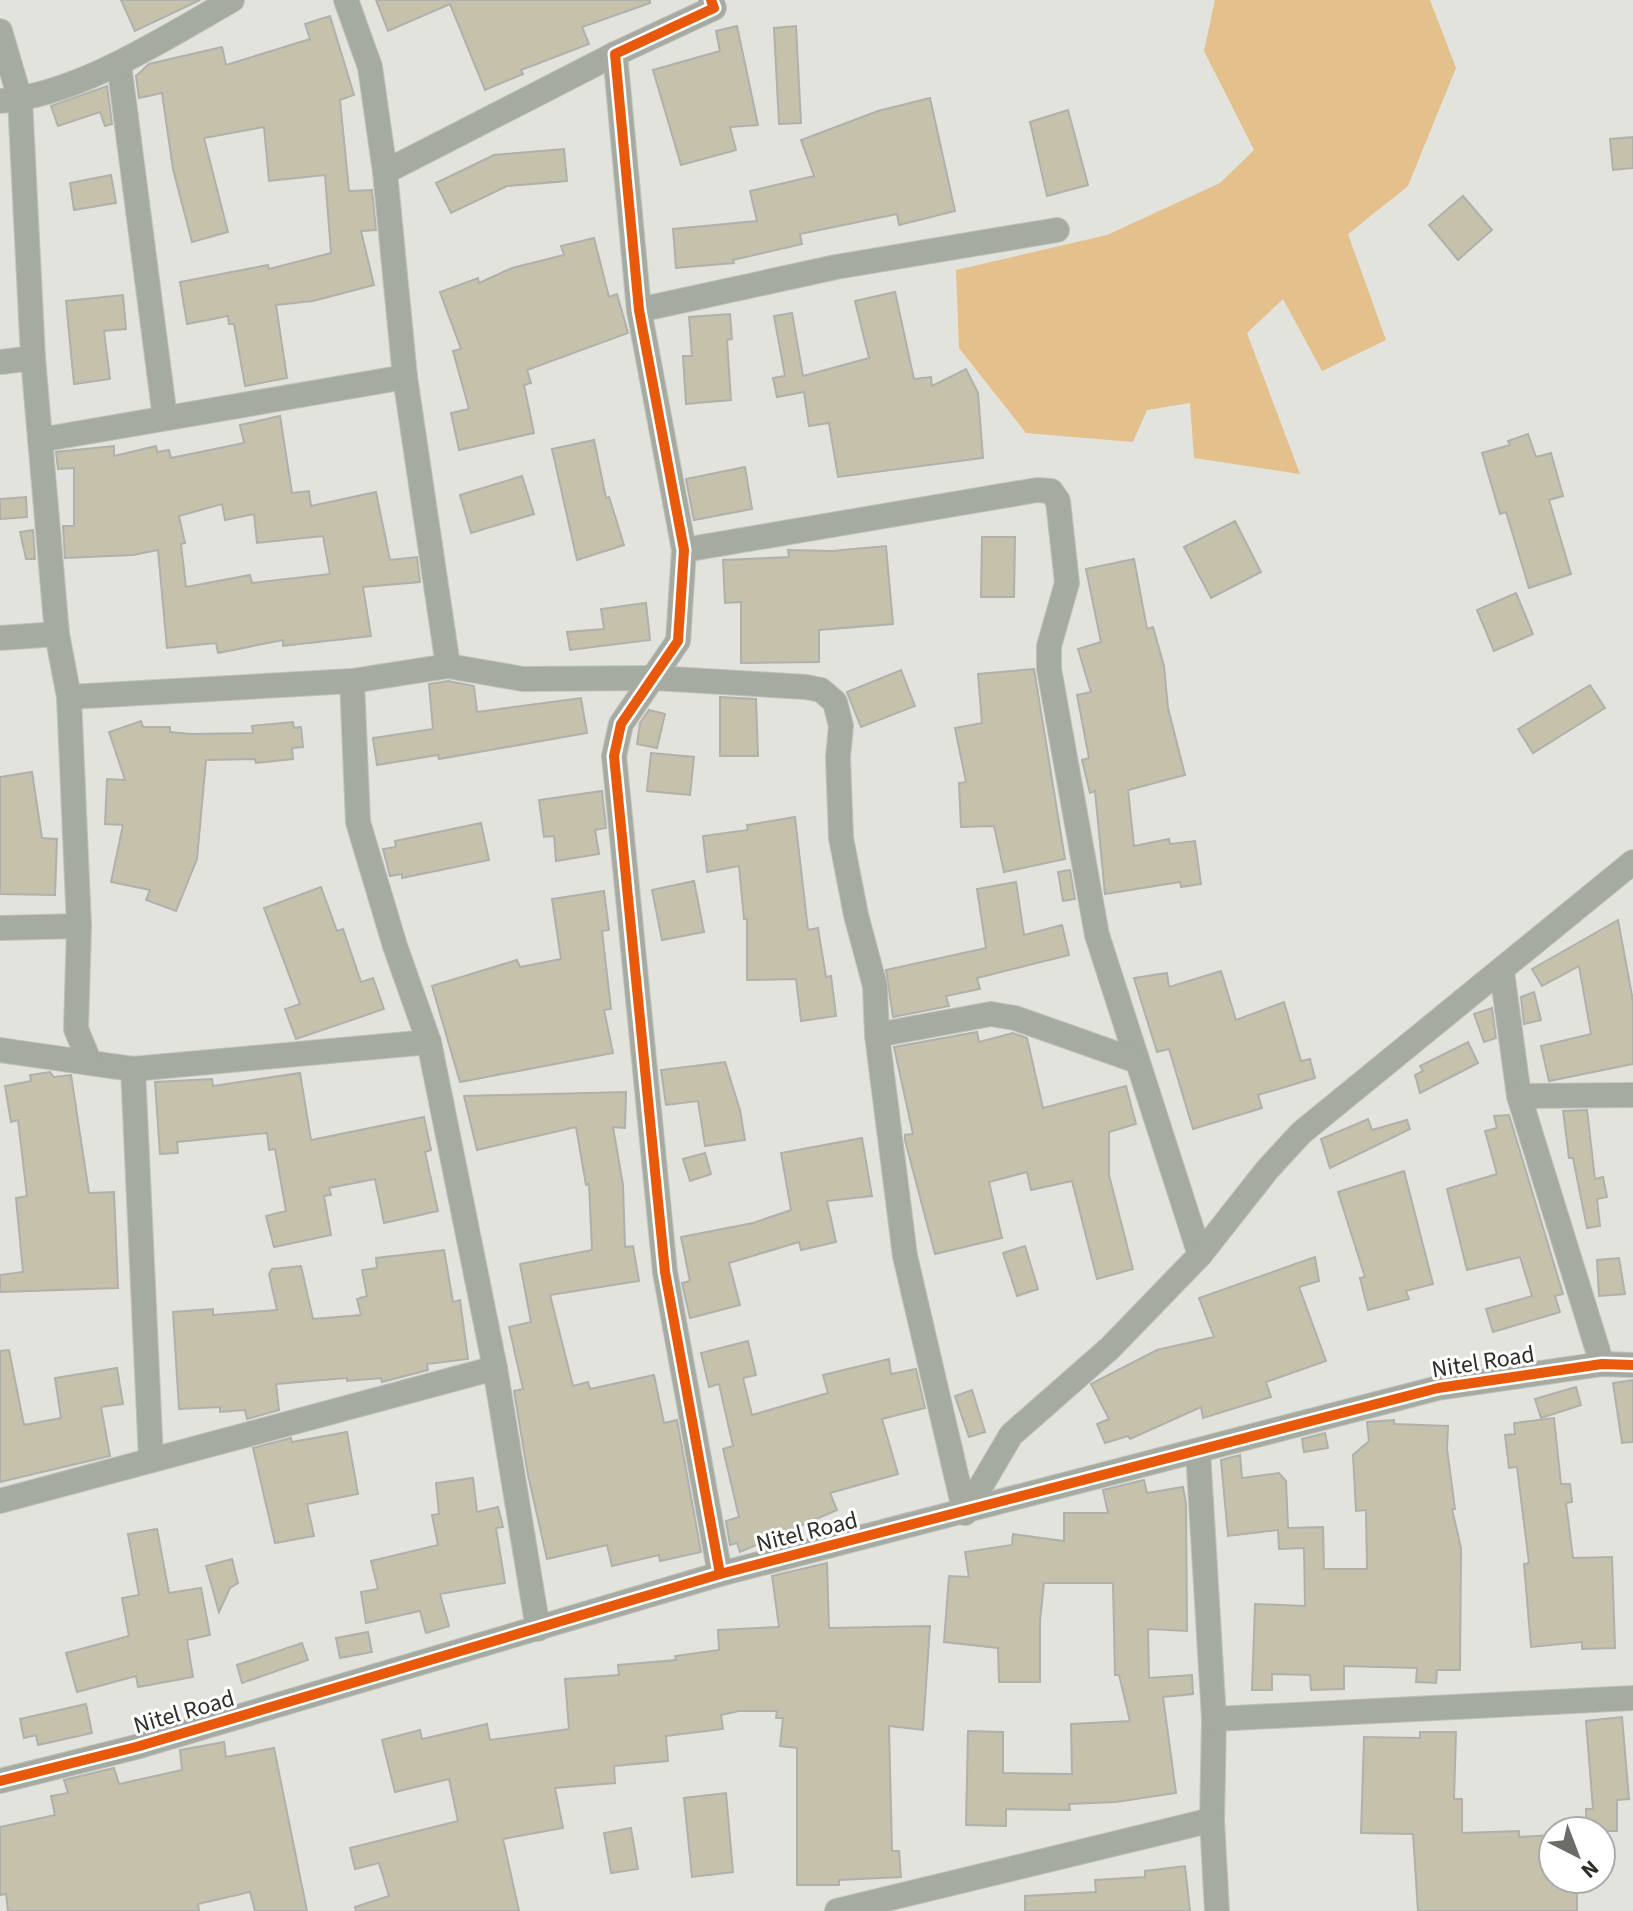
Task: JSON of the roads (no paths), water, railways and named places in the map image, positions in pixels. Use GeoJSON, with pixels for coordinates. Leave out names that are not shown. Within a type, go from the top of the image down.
{"type":"FeatureCollection","features":[{"type":"Feature","properties":{"kind":"street"},"geometry":{"type":"LineString","coordinates":[[346,0],[370,67],[385,172],[405,377],[448,666]]}},
{"type":"Feature","properties":{"kind":"street"},"geometry":{"type":"LineString","coordinates":[[10,100],[119,64],[220,3]]}},
{"type":"Feature","properties":{"kind":"street"},"geometry":{"type":"LineString","coordinates":[[385,172],[719,3]]}},
{"type":"Feature","properties":{"kind":"street"},"geometry":{"type":"LineString","coordinates":[[0,31],[10,100],[57,634],[69,697],[79,926],[76,1029],[90,1063]]}},
{"type":"Feature","properties":{"kind":"street"},"geometry":{"type":"LineString","coordinates":[[615,54],[639,310],[684,550],[678,641],[621,724],[614,756],[665,1272],[720,1574]]}},
{"type":"Feature","properties":{"kind":"street"},"geometry":{"type":"LineString","coordinates":[[119,64],[165,418]]}},
{"type":"Feature","properties":{"kind":"street"},"geometry":{"type":"LineString","coordinates":[[639,310],[836,267],[1057,230]]}},
{"type":"Feature","properties":{"kind":"street"},"geometry":{"type":"LineString","coordinates":[[0,362],[33,358]]}},
{"type":"Feature","properties":{"kind":"street"},"geometry":{"type":"LineString","coordinates":[[40,440],[405,377]]}},
{"type":"Feature","properties":{"kind":"street"},"geometry":{"type":"LineString","coordinates":[[684,550],[834,522],[1037,490],[1051,491],[1058,501],[1067,583],[1049,646],[1049,669],[1097,935],[1200,1255]]}},
{"type":"Feature","properties":{"kind":"street"},"geometry":{"type":"LineString","coordinates":[[0,638],[57,634]]}},
{"type":"Feature","properties":{"kind":"street"},"geometry":{"type":"LineString","coordinates":[[69,697],[352,681],[448,666],[523,679],[655,678],[806,687],[821,690],[835,702],[841,726],[838,757],[841,838],[862,942],[875,986],[877,1035],[905,1256],[965,1513]]}},
{"type":"Feature","properties":{"kind":"street"},"geometry":{"type":"LineString","coordinates":[[352,681],[358,822],[395,946],[429,1042],[495,1368],[538,1629]]}},
{"type":"Feature","properties":{"kind":"street"},"geometry":{"type":"LineString","coordinates":[[965,1513],[1011,1435],[1110,1348],[1200,1255],[1267,1170],[1301,1133],[1633,862]]}},
{"type":"Feature","properties":{"kind":"street"},"geometry":{"type":"LineString","coordinates":[[0,928],[79,926]]}},
{"type":"Feature","properties":{"kind":"street"},"geometry":{"type":"LineString","coordinates":[[1502,972],[1519,1096],[1602,1364]]}},
{"type":"Feature","properties":{"kind":"street"},"geometry":{"type":"LineString","coordinates":[[877,1035],[991,1014],[1015,1018],[1137,1061]]}},
{"type":"Feature","properties":{"kind":"street"},"geometry":{"type":"LineString","coordinates":[[0,1050],[133,1069],[429,1042]]}},
{"type":"Feature","properties":{"kind":"street"},"geometry":{"type":"LineString","coordinates":[[133,1069],[151,1459]]}},
{"type":"Feature","properties":{"kind":"street"},"geometry":{"type":"LineString","coordinates":[[1519,1096],[1633,1095]]}},
{"type":"Feature","properties":{"kind":"street","name":"Nitel Road"},"geometry":{"type":"LineString","coordinates":[[0,1781],[136,1747],[720,1574],[1438,1388],[1602,1364],[1633,1365]]}},
{"type":"Feature","properties":{"kind":"street"},"geometry":{"type":"LineString","coordinates":[[0,1501],[495,1368]]}},
{"type":"Feature","properties":{"kind":"street"},"geometry":{"type":"LineString","coordinates":[[1198,1451],[1214,1719],[1212,1820],[1217,1911]]}},
{"type":"Feature","properties":{"kind":"street"},"geometry":{"type":"LineString","coordinates":[[1214,1719],[1633,1698]]}},
{"type":"Feature","properties":{"kind":"street"},"geometry":{"type":"LineString","coordinates":[[837,1911],[1212,1820]]}}]}
